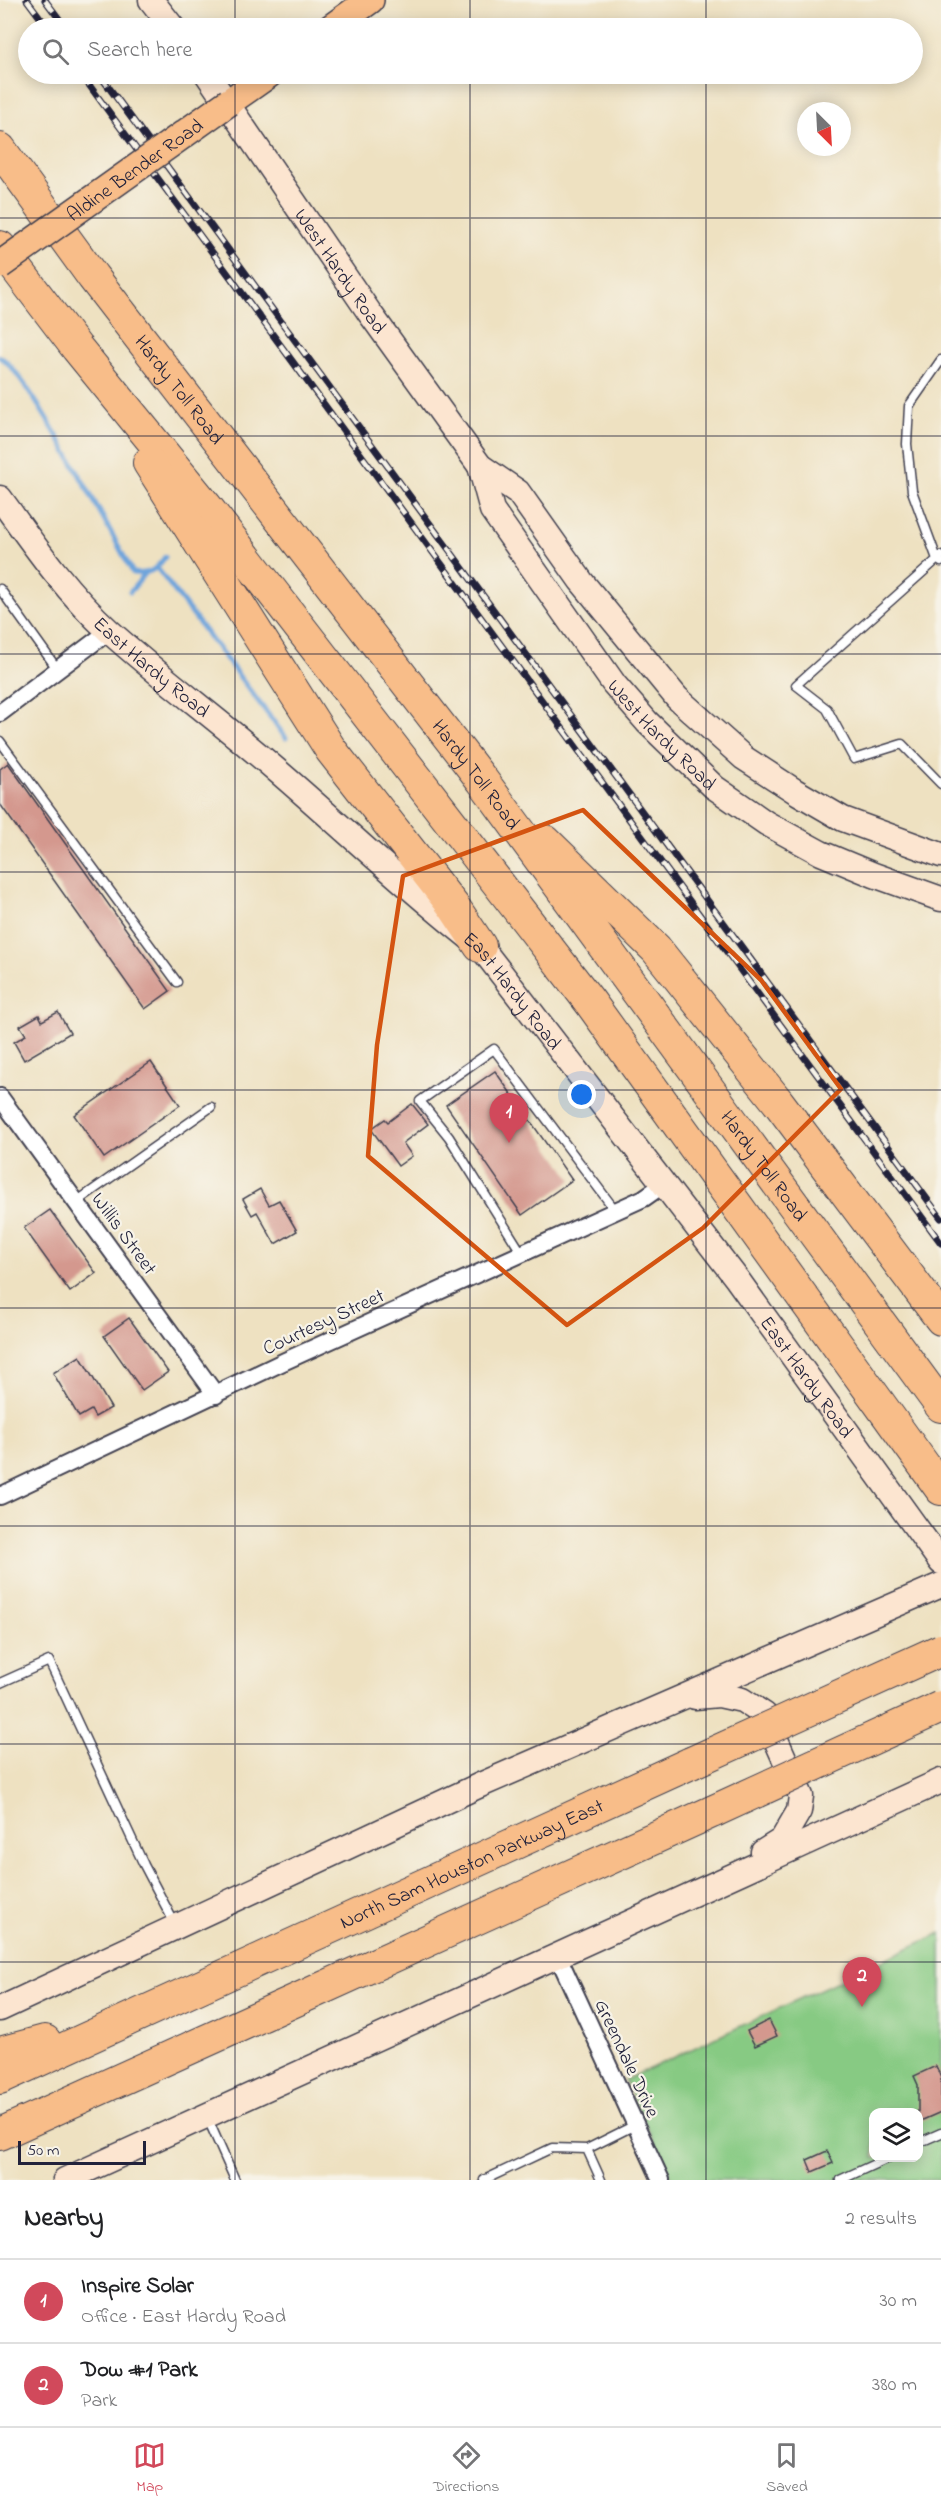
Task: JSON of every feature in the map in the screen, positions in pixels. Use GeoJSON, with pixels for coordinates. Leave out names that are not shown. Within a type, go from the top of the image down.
{"type":"FeatureCollection","features":[{"type":"Feature","properties":{"kind":"highway","name":"Hardy Toll Road"},"geometry":{"type":"LineString","coordinates":[[0,149],[101,287],[482,780],[941,1406]]}},
{"type":"Feature","properties":{"kind":"highway"},"geometry":{"type":"LineString","coordinates":[[0,247],[77,348],[213,514],[590,1002],[940,1487]]}},
{"type":"Feature","properties":{"kind":"highway"},"geometry":{"type":"LineString","coordinates":[[77,348],[331,750],[454,907],[480,946]]}},
{"type":"Feature","properties":{"kind":"highway"},"geometry":{"type":"LineString","coordinates":[[482,780],[656,949],[778,1102],[941,1319]]}},
{"type":"Feature","properties":{"kind":"highway","name":"North Sam Houston Parkway East"},"geometry":{"type":"LineString","coordinates":[[0,2078],[941,1650]]}},
{"type":"Feature","properties":{"kind":"highway"},"geometry":{"type":"LineString","coordinates":[[0,2134],[941,1707]]}},
{"type":"Feature","properties":{"kind":"highway"},"geometry":{"type":"LineString","coordinates":[[0,2053],[142,2014]]}},
{"type":"Feature","properties":{"kind":"highway"},"geometry":{"type":"LineString","coordinates":[[0,2140],[158,2061]]}},
{"type":"Feature","properties":{"kind":"main road"},"geometry":{"type":"LineString","coordinates":[[151,0],[165,18]]}},
{"type":"Feature","properties":{"kind":"main road"},"geometry":{"type":"LineString","coordinates":[[345,18],[370,0]]}},
{"type":"Feature","properties":{"kind":"main road","name":"West Hardy Road"},"geometry":{"type":"LineString","coordinates":[[215,84],[369,312],[480,466],[518,492],[581,581],[655,674],[707,726],[744,758],[843,819],[941,855]]}},
{"type":"Feature","properties":{"kind":"main road","name":"Aldine Bender Road"},"geometry":{"type":"LineString","coordinates":[[0,265],[255,84]]}},
{"type":"Feature","properties":{"kind":"main road","name":"West Hardy Road"},"geometry":{"type":"LineString","coordinates":[[480,466],[492,510],[614,684],[647,722],[714,787],[766,824],[874,876],[941,899]]}},
{"type":"Feature","properties":{"kind":"main road","name":"East Hardy Road"},"geometry":{"type":"LineString","coordinates":[[0,498],[32,543],[81,602],[109,631],[272,766],[439,914],[480,946],[737,1279],[941,1562]]}},
{"type":"Feature","properties":{"kind":"main road"},"geometry":{"type":"LineString","coordinates":[[672,744],[707,726]]}},
{"type":"Feature","properties":{"kind":"main road"},"geometry":{"type":"LineString","coordinates":[[909,1517],[941,1531]]}},
{"type":"Feature","properties":{"kind":"main road"},"geometry":{"type":"LineString","coordinates":[[0,2008],[478,1786],[941,1585]]}},
{"type":"Feature","properties":{"kind":"main road"},"geometry":{"type":"LineString","coordinates":[[678,1699],[719,1695],[742,1700],[765,1715],[801,1796],[800,1811],[782,1840],[729,1875]]}},
{"type":"Feature","properties":{"kind":"main road"},"geometry":{"type":"LineString","coordinates":[[65,2180],[729,1875],[941,1781]]}},
{"type":"Feature","properties":{"kind":"street"},"geometry":{"type":"LineString","coordinates":[[0,714],[109,631]]}},
{"type":"Feature","properties":{"kind":"street","name":"Willis Street"},"geometry":{"type":"LineString","coordinates":[[0,1097],[216,1395]]}},
{"type":"Feature","properties":{"kind":"street","name":"Courtesy Street"},"geometry":{"type":"LineString","coordinates":[[0,1496],[521,1252],[644,1198],[664,1184]]}},
{"type":"Feature","properties":{"kind":"street","name":"Greendale Drive"},"geometry":{"type":"LineString","coordinates":[[557,1954],[661,2180]]}},
{"type":"Feature","properties":{"kind":"lane"},"geometry":{"type":"LineString","coordinates":[[941,360],[909,405],[907,444],[912,491],[940,559],[796,685],[827,710],[854,759],[902,744],[941,783]]}},
{"type":"Feature","properties":{"kind":"lane"},"geometry":{"type":"LineString","coordinates":[[0,589],[58,670]]}},
{"type":"Feature","properties":{"kind":"lane"},"geometry":{"type":"LineString","coordinates":[[0,741],[177,982]]}},
{"type":"Feature","properties":{"kind":"lane"},"geometry":{"type":"LineString","coordinates":[[521,1252],[449,1137],[420,1101],[494,1049],[615,1210]]}},
{"type":"Feature","properties":{"kind":"lane"},"geometry":{"type":"LineString","coordinates":[[76,1203],[211,1107]]}},
{"type":"Feature","properties":{"kind":"lane"},"geometry":{"type":"LineString","coordinates":[[0,1683],[50,1661],[144,1865],[176,1926]]}},
{"type":"Feature","properties":{"kind":"lane"},"geometry":{"type":"LineString","coordinates":[[206,2115],[235,2180]]}},
{"type":"Feature","properties":{"kind":"lane"},"geometry":{"type":"LineString","coordinates":[[484,2180],[552,2148],[587,2149],[635,2125]]}},
{"type":"Feature","properties":{"kind":"lane"},"geometry":{"type":"LineString","coordinates":[[923,2141],[941,2133]]}},
{"type":"Feature","properties":{"kind":"lane"},"geometry":{"type":"LineString","coordinates":[[587,2149],[601,2180]]}},
{"type":"Feature","properties":{"kind":"lane"},"geometry":{"type":"LineString","coordinates":[[840,2180],[878,2162]]}},
{"type":"Feature","properties":{"kind":"highlighted area"},"geometry":{"type":"Polygon","coordinates":[[[583,810],[761,980],[841,1089],[703,1228],[567,1325],[368,1156],[377,1045],[403,876],[583,810]]]}},
{"type":"Feature","properties":{"kind":"green space"},"geometry":{"type":"Polygon","coordinates":[[[941,1933],[941,2180],[672,2180],[625,2080],[941,1933]]]}},
{"type":"Feature","properties":{"kind":"building"},"geometry":{"type":"Polygon","coordinates":[[[8,763],[170,991],[145,1009],[0,804],[0,769],[8,763]]]}},
{"type":"Feature","properties":{"kind":"building"},"geometry":{"type":"Polygon","coordinates":[[[58,1012],[70,1033],[24,1060],[14,1042],[26,1035],[20,1026],[39,1015],[42,1021],[58,1012]]]}},
{"type":"Feature","properties":{"kind":"building"},"geometry":{"type":"Polygon","coordinates":[[[151,1062],[180,1105],[104,1158],[74,1115],[151,1062]]]}},
{"type":"Feature","properties":{"kind":"building"},"geometry":{"type":"Polygon","coordinates":[[[495,1071],[572,1180],[522,1215],[446,1105],[495,1071]]]}},
{"type":"Feature","properties":{"kind":"building"},"geometry":{"type":"Polygon","coordinates":[[[412,1104],[428,1124],[403,1143],[412,1156],[398,1166],[371,1129],[385,1119],[388,1122],[412,1104]]]}},
{"type":"Feature","properties":{"kind":"building"},"geometry":{"type":"Polygon","coordinates":[[[260,1189],[269,1205],[279,1200],[297,1231],[275,1244],[257,1212],[252,1215],[243,1199],[260,1189]]]}},
{"type":"Feature","properties":{"kind":"building"},"geometry":{"type":"Polygon","coordinates":[[[50,1210],[96,1273],[70,1292],[24,1228],[50,1210]]]}},
{"type":"Feature","properties":{"kind":"building"},"geometry":{"type":"Polygon","coordinates":[[[129,1318],[168,1372],[142,1390],[104,1336],[129,1318]]]}},
{"type":"Feature","properties":{"kind":"building"},"geometry":{"type":"Polygon","coordinates":[[[80,1356],[111,1408],[95,1417],[91,1410],[79,1417],[53,1373],[80,1356]]]}},
{"type":"Feature","properties":{"kind":"building"},"geometry":{"type":"Polygon","coordinates":[[[769,2020],[777,2036],[755,2046],[747,2031],[769,2020]]]}},
{"type":"Feature","properties":{"kind":"building"},"geometry":{"type":"Polygon","coordinates":[[[936,2066],[941,2078],[941,2112],[923,2120],[923,2108],[918,2108],[918,2085],[914,2076],[936,2066]]]}},
{"type":"Feature","properties":{"kind":"building"},"geometry":{"type":"Polygon","coordinates":[[[827,2151],[833,2163],[812,2172],[807,2160],[827,2151]]]}},
{"type":"Feature","properties":{"kind":"waterway"},"geometry":{"type":"LineString","coordinates":[[0,357],[13,369],[48,421],[133,573],[152,571],[165,557]]}},
{"type":"Feature","properties":{"kind":"waterway"},"geometry":{"type":"LineString","coordinates":[[157,568],[286,738]]}},
{"type":"Feature","properties":{"kind":"waterway"},"geometry":{"type":"LineString","coordinates":[[130,592],[145,574]]}},
{"type":"Feature","properties":{"kind":"railway"},"geometry":{"type":"LineString","coordinates":[[27,0],[40,18]]}},
{"type":"Feature","properties":{"kind":"railway"},"geometry":{"type":"LineString","coordinates":[[45,0],[58,18]]}},
{"type":"Feature","properties":{"kind":"railway"},"geometry":{"type":"LineString","coordinates":[[88,84],[941,1243]]}},
{"type":"Feature","properties":{"kind":"railway"},"geometry":{"type":"LineString","coordinates":[[106,84],[941,1218]]}},
{"type":"Feature","properties":{"kind":"place","name":"Inspire Solar"},"geometry":{"type":"Point","coordinates":[509,1143]}},
{"type":"Feature","properties":{"kind":"place","name":"Dow #1 Park"},"geometry":{"type":"Point","coordinates":[862,2007]}}]}
